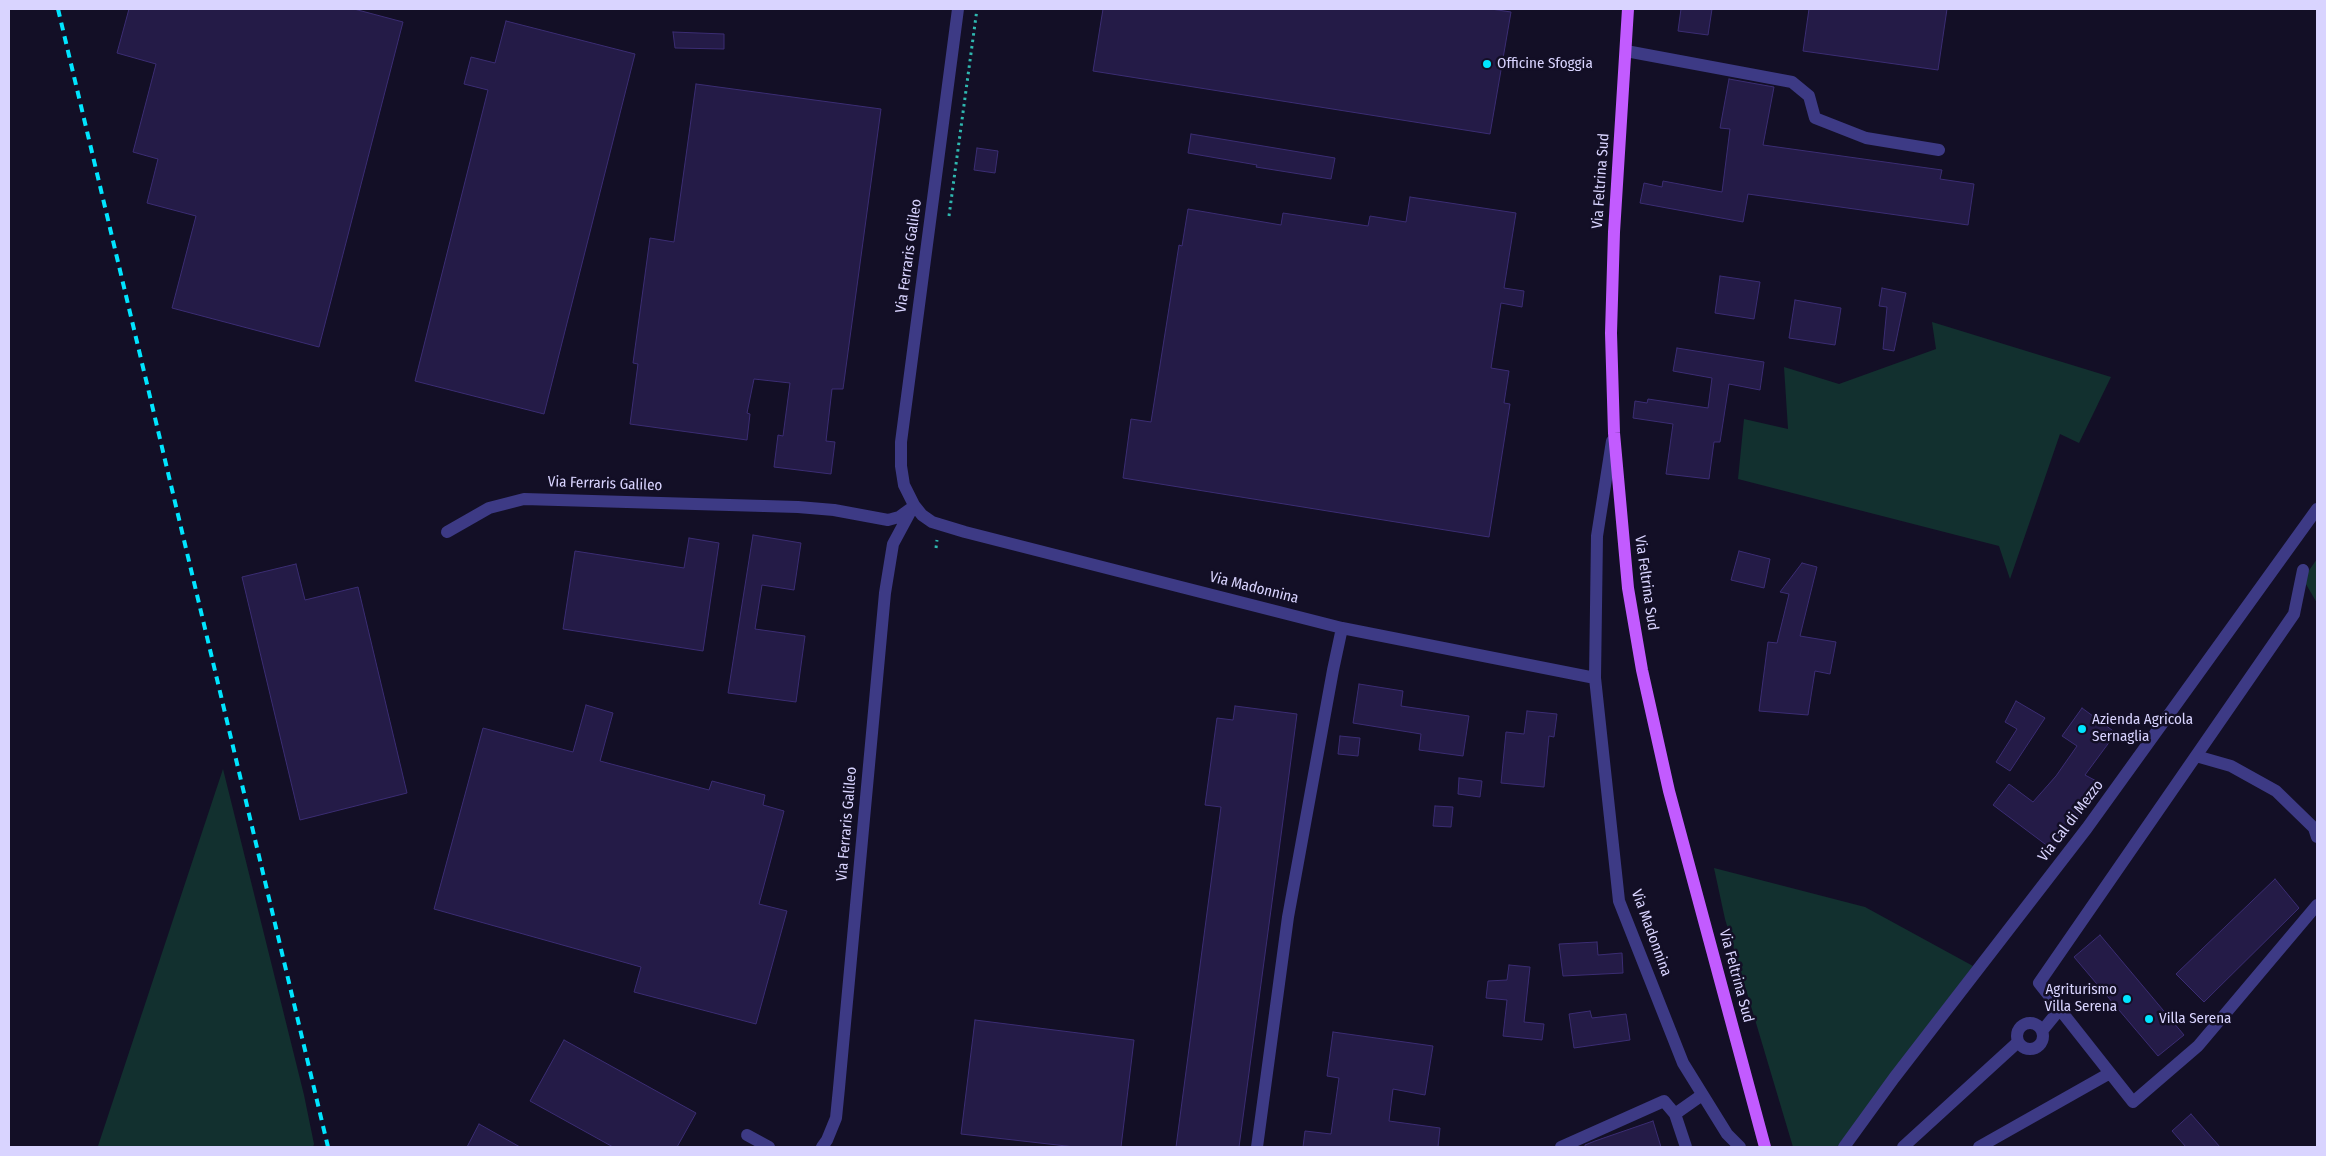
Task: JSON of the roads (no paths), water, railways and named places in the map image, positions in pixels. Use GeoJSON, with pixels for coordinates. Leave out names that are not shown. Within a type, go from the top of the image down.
{"type":"FeatureCollection","features":[{"type":"Feature","properties":{"kind":"main road","name":"Via Feltrina Sud"},"geometry":{"type":"LineString","coordinates":[[1628,9],[1612,280],[1611,333],[1614,433],[1628,588],[1655,733],[1765,1147]]}},
{"type":"Feature","properties":{"kind":"street","name":"Via Ferraris Galileo"},"geometry":{"type":"LineString","coordinates":[[914,505],[902,475],[901,442],[958,9]]}},
{"type":"Feature","properties":{"kind":"street"},"geometry":{"type":"LineString","coordinates":[[1626,51],[1792,82],[1808,96],[1815,118],[1866,138],[1939,150]]}},
{"type":"Feature","properties":{"kind":"street","name":"Via Madonnina"},"geometry":{"type":"LineString","coordinates":[[1614,433],[1597,536],[1595,678],[1619,901],[1682,1063],[1726,1134],[1740,1147]]}},
{"type":"Feature","properties":{"kind":"street","name":"Via Ferraris Galileo"},"geometry":{"type":"LineString","coordinates":[[448,532],[490,508],[524,498],[834,510],[888,520],[899,517],[914,505]]}},
{"type":"Feature","properties":{"kind":"street","name":"Via Ferraris Galileo"},"geometry":{"type":"LineString","coordinates":[[822,1147],[836,1118],[884,593],[893,544],[914,505]]}},
{"type":"Feature","properties":{"kind":"street","name":"Via Madonnina"},"geometry":{"type":"LineString","coordinates":[[914,505],[922,515],[932,522],[947,527],[1342,628],[1595,678]]}},
{"type":"Feature","properties":{"kind":"street","name":"Via Cal di Mezzo"},"geometry":{"type":"LineString","coordinates":[[1844,1147],[1894,1078],[2087,828],[2317,509]]}},
{"type":"Feature","properties":{"kind":"street"},"geometry":{"type":"LineString","coordinates":[[2304,570],[2294,614],[2039,983],[2132,1102],[2198,1046],[2317,905]]}},
{"type":"Feature","properties":{"kind":"street"},"geometry":{"type":"LineString","coordinates":[[1257,1147],[1288,917],[1342,628]]}},
{"type":"Feature","properties":{"kind":"street"},"geometry":{"type":"LineString","coordinates":[[2196,756],[2231,766],[2276,791],[2314,828],[2317,837]]}},
{"type":"Feature","properties":{"kind":"street"},"geometry":{"type":"LineString","coordinates":[[2042,1031],[2031,1023],[2022,1026],[2017,1034],[2018,1042],[2027,1049],[2036,1048],[2042,1041],[2042,1031],[2060,1009]]}},
{"type":"Feature","properties":{"kind":"street"},"geometry":{"type":"LineString","coordinates":[[1903,1147],[2018,1042]]}},
{"type":"Feature","properties":{"kind":"street"},"geometry":{"type":"LineString","coordinates":[[1979,1147],[2110,1073]]}},
{"type":"Feature","properties":{"kind":"street"},"geometry":{"type":"LineString","coordinates":[[1675,1114],[1702,1095]]}},
{"type":"Feature","properties":{"kind":"street"},"geometry":{"type":"LineString","coordinates":[[1561,1147],[1664,1101],[1675,1114],[1686,1147]]}},
{"type":"Feature","properties":{"kind":"street"},"geometry":{"type":"LineString","coordinates":[[747,1135],[769,1147]]}},
{"type":"Feature","properties":{"kind":"railway"},"geometry":{"type":"LineString","coordinates":[[58,9],[328,1147]]}},
{"type":"Feature","properties":{"kind":"place","name":"Officine Sfoggia"},"geometry":{"type":"Point","coordinates":[1487,64]}},
{"type":"Feature","properties":{"kind":"place","name":"Azienda Agricola Sernaglia"},"geometry":{"type":"Point","coordinates":[2082,729]}},
{"type":"Feature","properties":{"kind":"place","name":"Agriturismo Villa Serena"},"geometry":{"type":"Point","coordinates":[2127,999]}},
{"type":"Feature","properties":{"kind":"place","name":"Villa Serena"},"geometry":{"type":"Point","coordinates":[2149,1019]}}]}
